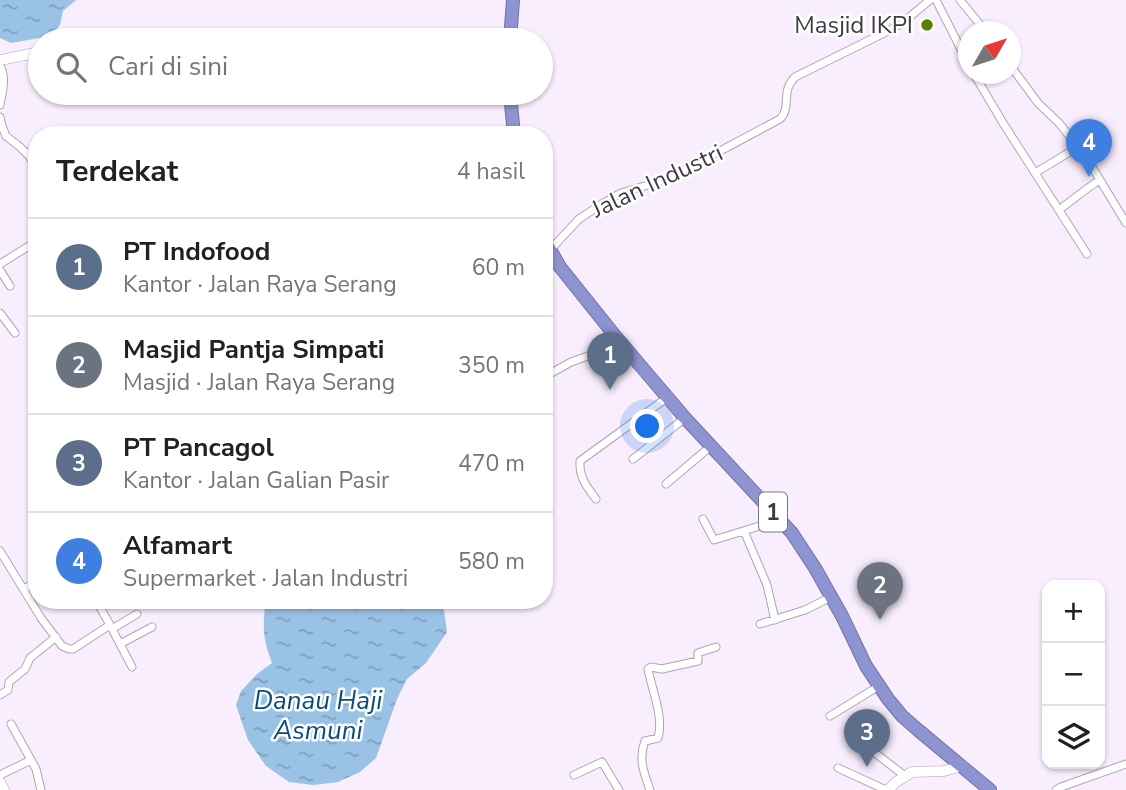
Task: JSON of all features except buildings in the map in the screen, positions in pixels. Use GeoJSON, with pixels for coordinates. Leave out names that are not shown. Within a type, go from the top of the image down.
{"type":"FeatureCollection","features":[{"type":"Feature","properties":{"kind":"highway"},"geometry":{"type":"LineString","coordinates":[[511,28],[513,0]]}},
{"type":"Feature","properties":{"kind":"highway"},"geometry":{"type":"LineString","coordinates":[[511,105],[513,126]]}},
{"type":"Feature","properties":{"kind":"highway","name":"1"},"geometry":{"type":"LineString","coordinates":[[553,254],[619,340],[685,418],[792,533],[815,568],[866,666],[902,716],[990,790]]}},
{"type":"Feature","properties":{"kind":"street","name":"Jalan Industri"},"geometry":{"type":"LineString","coordinates":[[553,240],[579,219],[621,193],[675,177],[780,119],[784,114],[788,86],[795,77],[887,32],[930,0]]}},
{"type":"Feature","properties":{"kind":"street"},"geometry":{"type":"LineString","coordinates":[[936,0],[958,43]]}},
{"type":"Feature","properties":{"kind":"street"},"geometry":{"type":"LineString","coordinates":[[960,0],[977,21]]}},
{"type":"Feature","properties":{"kind":"street"},"geometry":{"type":"LineString","coordinates":[[0,60],[28,54]]}},
{"type":"Feature","properties":{"kind":"street"},"geometry":{"type":"LineString","coordinates":[[0,66],[4,72],[0,105]]}},
{"type":"Feature","properties":{"kind":"street"},"geometry":{"type":"LineString","coordinates":[[1021,80],[1078,147],[1126,223]]}},
{"type":"Feature","properties":{"kind":"street"},"geometry":{"type":"LineString","coordinates":[[980,84],[1087,254]]}},
{"type":"Feature","properties":{"kind":"street"},"geometry":{"type":"LineString","coordinates":[[0,117],[6,136],[28,155]]}},
{"type":"Feature","properties":{"kind":"street"},"geometry":{"type":"LineString","coordinates":[[1035,173],[1078,147]]}},
{"type":"Feature","properties":{"kind":"street"},"geometry":{"type":"LineString","coordinates":[[1060,209],[1081,191],[1100,180]]}},
{"type":"Feature","properties":{"kind":"street"},"geometry":{"type":"LineString","coordinates":[[0,264],[28,247]]}},
{"type":"Feature","properties":{"kind":"street"},"geometry":{"type":"LineString","coordinates":[[0,270],[10,286]]}},
{"type":"Feature","properties":{"kind":"street"},"geometry":{"type":"LineString","coordinates":[[0,313],[15,333]]}},
{"type":"Feature","properties":{"kind":"street"},"geometry":{"type":"LineString","coordinates":[[553,372],[571,362],[595,356],[619,340]]}},
{"type":"Feature","properties":{"kind":"street"},"geometry":{"type":"LineString","coordinates":[[596,499],[579,472],[580,461],[668,397]]}},
{"type":"Feature","properties":{"kind":"street"},"geometry":{"type":"LineString","coordinates":[[633,459],[685,418]]}},
{"type":"Feature","properties":{"kind":"street"},"geometry":{"type":"LineString","coordinates":[[666,484],[711,446]]}},
{"type":"Feature","properties":{"kind":"street"},"geometry":{"type":"LineString","coordinates":[[703,519],[714,541],[780,520]]}},
{"type":"Feature","properties":{"kind":"street"},"geometry":{"type":"LineString","coordinates":[[744,531],[767,585],[775,620]]}},
{"type":"Feature","properties":{"kind":"street"},"geometry":{"type":"LineString","coordinates":[[0,551],[3,561],[28,596]]}},
{"type":"Feature","properties":{"kind":"street"},"geometry":{"type":"LineString","coordinates":[[24,589],[28,587]]}},
{"type":"Feature","properties":{"kind":"street"},"geometry":{"type":"LineString","coordinates":[[760,624],[805,610],[831,597]]}},
{"type":"Feature","properties":{"kind":"street"},"geometry":{"type":"LineString","coordinates":[[36,609],[62,646],[69,649],[137,614]]}},
{"type":"Feature","properties":{"kind":"street"},"geometry":{"type":"LineString","coordinates":[[101,609],[132,667]]}},
{"type":"Feature","properties":{"kind":"street"},"geometry":{"type":"LineString","coordinates":[[120,644],[152,627]]}},
{"type":"Feature","properties":{"kind":"street"},"geometry":{"type":"LineString","coordinates":[[0,695],[8,690],[11,679],[25,668],[30,658],[56,637]]}},
{"type":"Feature","properties":{"kind":"street"},"geometry":{"type":"LineString","coordinates":[[650,790],[642,768],[642,749],[645,741],[658,738],[660,727],[648,669],[662,669],[698,661],[698,653],[716,647]]}},
{"type":"Feature","properties":{"kind":"street"},"geometry":{"type":"LineString","coordinates":[[830,716],[879,686]]}},
{"type":"Feature","properties":{"kind":"street"},"geometry":{"type":"LineString","coordinates":[[11,724],[36,769],[41,790]]}},
{"type":"Feature","properties":{"kind":"street"},"geometry":{"type":"LineString","coordinates":[[870,749],[905,776]]}},
{"type":"Feature","properties":{"kind":"street"},"geometry":{"type":"LineString","coordinates":[[0,775],[31,760]]}},
{"type":"Feature","properties":{"kind":"street"},"geometry":{"type":"LineString","coordinates":[[574,775],[602,762],[619,790]]}},
{"type":"Feature","properties":{"kind":"street"},"geometry":{"type":"LineString","coordinates":[[1056,790],[1126,764]]}},
{"type":"Feature","properties":{"kind":"street"},"geometry":{"type":"LineString","coordinates":[[838,768],[887,790],[915,772],[944,771],[963,766]]}},
{"type":"Feature","properties":{"kind":"street"},"geometry":{"type":"LineString","coordinates":[[0,782],[4,790]]}},
{"type":"Feature","properties":{"kind":"water"},"geometry":{"type":"Polygon","coordinates":[[[0,0],[76,0],[63,11],[58,28],[28,28],[28,40],[11,43],[0,38],[0,0]]]}},
{"type":"Feature","properties":{"kind":"water","name":"Danau Haji Asmuni"},"geometry":{"type":"Polygon","coordinates":[[[265,609],[443,609],[447,632],[426,663],[407,679],[376,758],[360,772],[338,782],[313,785],[289,782],[266,766],[248,740],[236,705],[241,691],[272,663],[264,632],[265,609]]]}},
{"type":"Feature","properties":{"kind":"place","name":"Masjid IKPI"},"geometry":{"type":"Point","coordinates":[927,25]}},
{"type":"Feature","properties":{"kind":"place","name":"Alfamart"},"geometry":{"type":"Point","coordinates":[1089,177]}},
{"type":"Feature","properties":{"kind":"place","name":"PT Indofood"},"geometry":{"type":"Point","coordinates":[610,390]}},
{"type":"Feature","properties":{"kind":"place","name":"Masjid Pantja Simpati"},"geometry":{"type":"Point","coordinates":[880,620]}},
{"type":"Feature","properties":{"kind":"place","name":"PT Pancagol"},"geometry":{"type":"Point","coordinates":[867,767]}}]}
